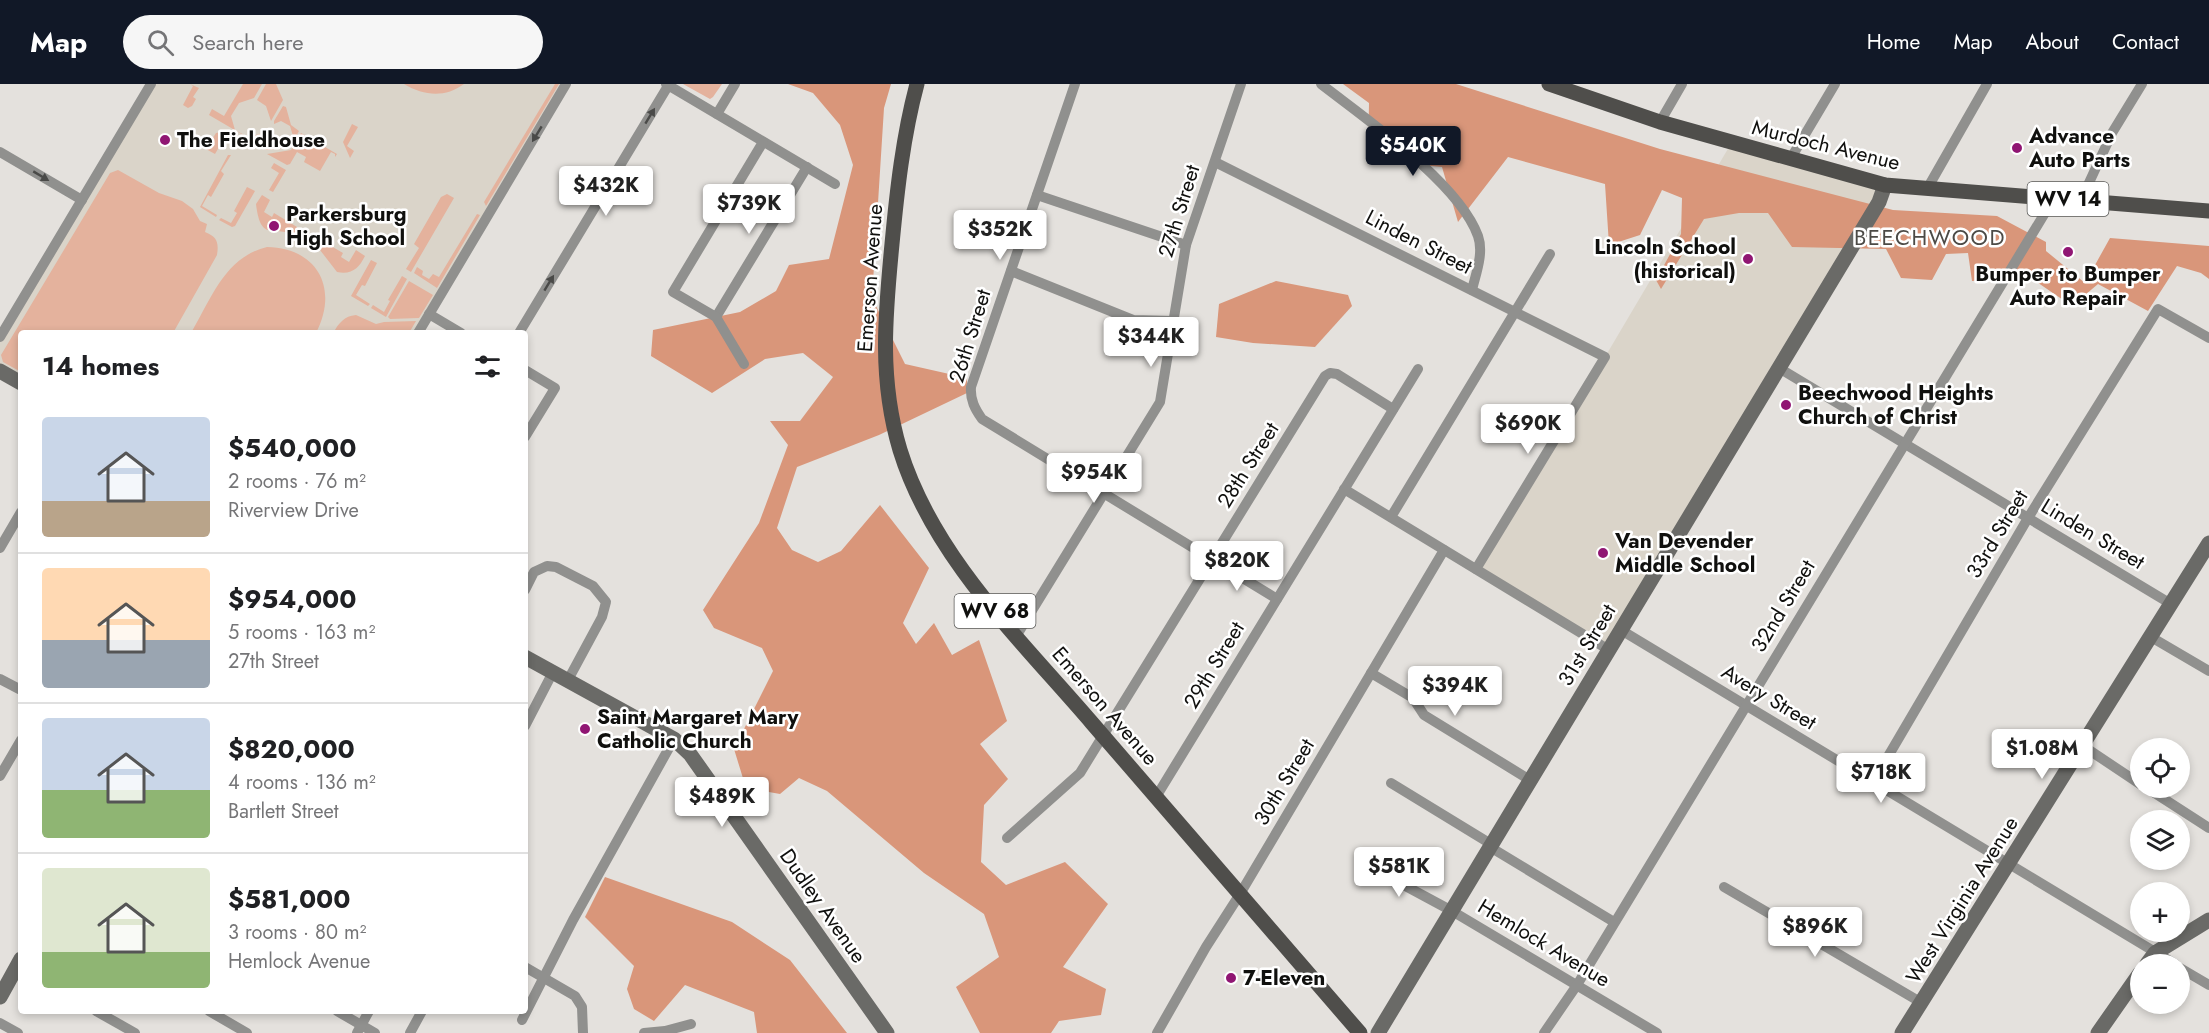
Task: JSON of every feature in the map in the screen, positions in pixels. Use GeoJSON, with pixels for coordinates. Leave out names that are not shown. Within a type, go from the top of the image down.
{"type":"FeatureCollection","features":[{"type":"Feature","properties":{"kind":"main road","name":"Emerson Avenue"},"geometry":{"type":"LineString","coordinates":[[917,84],[901,161],[887,292],[884,362],[889,404],[914,490],[971,582],[1360,1033]]}},
{"type":"Feature","properties":{"kind":"main road","name":"Murdoch Avenue"},"geometry":{"type":"LineString","coordinates":[[1549,84],[1660,122],[1886,185],[2209,211]]}},
{"type":"Feature","properties":{"kind":"street"},"geometry":{"type":"LineString","coordinates":[[0,337],[151,84]]}},
{"type":"Feature","properties":{"kind":"street"},"geometry":{"type":"LineString","coordinates":[[420,330],[567,84]]}},
{"type":"Feature","properties":{"kind":"street"},"geometry":{"type":"LineString","coordinates":[[717,114],[735,84]]}},
{"type":"Feature","properties":{"kind":"street","name":"26th Street"},"geometry":{"type":"LineString","coordinates":[[1075,84],[971,387],[971,395],[975,409],[982,419],[1104,494]]}},
{"type":"Feature","properties":{"kind":"street","name":"27th Street"},"geometry":{"type":"LineString","coordinates":[[1017,635],[1160,402],[1186,245],[1241,84]]}},
{"type":"Feature","properties":{"kind":"street"},"geometry":{"type":"LineString","coordinates":[[1321,84],[1406,150],[1444,186],[1466,213],[1478,237],[1480,252],[1472,290]]}},
{"type":"Feature","properties":{"kind":"street"},"geometry":{"type":"LineString","coordinates":[[1660,122],[1682,84]]}},
{"type":"Feature","properties":{"kind":"street"},"geometry":{"type":"LineString","coordinates":[[1791,158],[1835,84]]}},
{"type":"Feature","properties":{"kind":"street"},"geometry":{"type":"LineString","coordinates":[[1927,189],[1987,84]]}},
{"type":"Feature","properties":{"kind":"street"},"geometry":{"type":"LineString","coordinates":[[2081,200],[2112,133],[2142,84]]}},
{"type":"Feature","properties":{"kind":"street"},"geometry":{"type":"LineString","coordinates":[[521,330],[667,85],[835,184]]}},
{"type":"Feature","properties":{"kind":"street"},"geometry":{"type":"LineString","coordinates":[[744,364],[716,317],[673,292],[763,142]]}},
{"type":"Feature","properties":{"kind":"street"},"geometry":{"type":"LineString","coordinates":[[0,152],[81,200]]}},
{"type":"Feature","properties":{"kind":"street","name":"Linden Street"},"geometry":{"type":"LineString","coordinates":[[1215,162],[1605,357],[1476,569]]}},
{"type":"Feature","properties":{"kind":"street"},"geometry":{"type":"LineString","coordinates":[[716,317],[807,167]]}},
{"type":"Feature","properties":{"kind":"street","name":"31st Street"},"geometry":{"type":"LineString","coordinates":[[1378,1033],[1879,202],[1886,185]]}},
{"type":"Feature","properties":{"kind":"street"},"geometry":{"type":"LineString","coordinates":[[1037,195],[1186,245]]}},
{"type":"Feature","properties":{"kind":"street","name":"32nd Street"},"geometry":{"type":"LineString","coordinates":[[1544,1033],[1746,706],[2054,198]]}},
{"type":"Feature","properties":{"kind":"street"},"geometry":{"type":"LineString","coordinates":[[1391,517],[1550,254]]}},
{"type":"Feature","properties":{"kind":"street"},"geometry":{"type":"LineString","coordinates":[[1011,271],[1133,320],[1173,321]]}},
{"type":"Feature","properties":{"kind":"street","name":"33rd Street"},"geometry":{"type":"LineString","coordinates":[[1873,782],[2028,518],[2158,309],[2209,338]]}},
{"type":"Feature","properties":{"kind":"street"},"geometry":{"type":"LineString","coordinates":[[429,314],[456,330]]}},
{"type":"Feature","properties":{"kind":"street","name":"Linden Street"},"geometry":{"type":"LineString","coordinates":[[1779,368],[2171,604]]}},
{"type":"Feature","properties":{"kind":"street","name":"29th Street"},"geometry":{"type":"LineString","coordinates":[[1156,797],[1418,369]]}},
{"type":"Feature","properties":{"kind":"street"},"geometry":{"type":"LineString","coordinates":[[0,371],[18,381]]}},
{"type":"Feature","properties":{"kind":"street"},"geometry":{"type":"LineString","coordinates":[[528,372],[555,388],[528,432]]}},
{"type":"Feature","properties":{"kind":"street","name":"28th Street"},"geometry":{"type":"LineString","coordinates":[[1007,838],[1080,773],[1325,376],[1330,373],[1337,374],[1393,409]]}},
{"type":"Feature","properties":{"kind":"street"},"geometry":{"type":"LineString","coordinates":[[1344,489],[1609,650]]}},
{"type":"Feature","properties":{"kind":"street"},"geometry":{"type":"LineString","coordinates":[[1104,494],[1277,599]]}},
{"type":"Feature","properties":{"kind":"street"},"geometry":{"type":"LineString","coordinates":[[0,548],[18,517]]}},
{"type":"Feature","properties":{"kind":"street","name":"West Virginia Avenue"},"geometry":{"type":"LineString","coordinates":[[1902,1033],[2209,543]]}},
{"type":"Feature","properties":{"kind":"street","name":"30th Street"},"geometry":{"type":"LineString","coordinates":[[1157,1033],[1206,947],[1240,894],[1444,550]]}},
{"type":"Feature","properties":{"kind":"street"},"geometry":{"type":"LineString","coordinates":[[528,584],[534,572],[547,566],[556,567],[593,586],[606,602],[602,617],[568,680]]}},
{"type":"Feature","properties":{"kind":"street","name":"Avery Street"},"geometry":{"type":"LineString","coordinates":[[1621,630],[2009,864],[2144,954]]}},
{"type":"Feature","properties":{"kind":"street"},"geometry":{"type":"LineString","coordinates":[[2151,637],[2209,671]]}},
{"type":"Feature","properties":{"kind":"street","name":"Dudley Avenue"},"geometry":{"type":"LineString","coordinates":[[528,659],[674,739],[690,754],[887,1033]]}},
{"type":"Feature","properties":{"kind":"street"},"geometry":{"type":"LineString","coordinates":[[528,720],[553,672]]}},
{"type":"Feature","properties":{"kind":"street"},"geometry":{"type":"LineString","coordinates":[[1371,673],[1413,698],[1424,714],[1530,780]]}},
{"type":"Feature","properties":{"kind":"street"},"geometry":{"type":"LineString","coordinates":[[0,679],[18,688]]}},
{"type":"Feature","properties":{"kind":"street"},"geometry":{"type":"LineString","coordinates":[[528,1009],[573,920],[674,739]]}},
{"type":"Feature","properties":{"kind":"street"},"geometry":{"type":"LineString","coordinates":[[0,776],[18,745]]}},
{"type":"Feature","properties":{"kind":"street"},"geometry":{"type":"LineString","coordinates":[[2083,746],[2130,777]]}},
{"type":"Feature","properties":{"kind":"street"},"geometry":{"type":"LineString","coordinates":[[1391,783],[1486,840],[1490,847],[1614,922]]}},
{"type":"Feature","properties":{"kind":"street"},"geometry":{"type":"LineString","coordinates":[[2162,798],[2209,828]]}},
{"type":"Feature","properties":{"kind":"street","name":"Hemlock Avenue"},"geometry":{"type":"LineString","coordinates":[[1387,866],[1387,876],[1452,911],[1657,1033]]}},
{"type":"Feature","properties":{"kind":"street"},"geometry":{"type":"LineString","coordinates":[[1724,887],[1922,1004]]}},
{"type":"Feature","properties":{"kind":"street"},"geometry":{"type":"LineString","coordinates":[[2158,954],[2209,920]]}},
{"type":"Feature","properties":{"kind":"street"},"geometry":{"type":"LineString","coordinates":[[0,997],[18,968]]}},
{"type":"Feature","properties":{"kind":"street"},"geometry":{"type":"LineString","coordinates":[[528,969],[575,996],[582,1007],[583,1033]]}},
{"type":"Feature","properties":{"kind":"street"},"geometry":{"type":"LineString","coordinates":[[2190,974],[2209,985]]}},
{"type":"Feature","properties":{"kind":"street"},"geometry":{"type":"LineString","coordinates":[[2098,1033],[2130,987]]}},
{"type":"Feature","properties":{"kind":"street"},"geometry":{"type":"LineString","coordinates":[[101,1014],[135,1033]]}},
{"type":"Feature","properties":{"kind":"street"},"geometry":{"type":"LineString","coordinates":[[213,1014],[247,1033]]}},
{"type":"Feature","properties":{"kind":"street"},"geometry":{"type":"LineString","coordinates":[[341,1014],[359,1029],[375,1033]]}},
{"type":"Feature","properties":{"kind":"street"},"geometry":{"type":"LineString","coordinates":[[359,1029],[367,1014]]}},
{"type":"Feature","properties":{"kind":"street"},"geometry":{"type":"LineString","coordinates":[[410,1033],[420,1014]]}},
{"type":"Feature","properties":{"kind":"street"},"geometry":{"type":"LineString","coordinates":[[522,1020],[525,1014]]}},
{"type":"Feature","properties":{"kind":"street"},"geometry":{"type":"LineString","coordinates":[[0,1023],[18,1033]]}},
{"type":"Feature","properties":{"kind":"street"},"geometry":{"type":"LineString","coordinates":[[644,1033],[665,1031],[691,1024]]}},
{"type":"Feature","properties":{"kind":"shaded area","name":"Parkersburg High School"},"geometry":{"type":"Polygon","coordinates":[[[151,84],[566,84],[420,330],[18,330],[18,381],[0,371],[0,337],[151,84]]]}},
{"type":"Feature","properties":{"kind":"shaded area"},"geometry":{"type":"Polygon","coordinates":[[[190,84],[199,88],[193,97],[196,99],[188,108],[183,105],[193,86],[190,84]]]}},
{"type":"Feature","properties":{"kind":"shaded area"},"geometry":{"type":"Polygon","coordinates":[[[243,84],[262,84],[254,98],[239,103],[231,116],[235,130],[248,137],[263,133],[257,143],[209,115],[212,109],[224,116],[243,84]]]}},
{"type":"Feature","properties":{"kind":"shaded area"},"geometry":{"type":"Polygon","coordinates":[[[266,84],[276,84],[283,100],[271,121],[266,106],[257,100],[266,84]]]}},
{"type":"Feature","properties":{"kind":"shaded area"},"geometry":{"type":"Polygon","coordinates":[[[404,84],[464,84],[449,92],[434,94],[419,91],[404,84]]]}},
{"type":"Feature","properties":{"kind":"shaded area"},"geometry":{"type":"Polygon","coordinates":[[[555,84],[559,84],[486,206],[484,202],[555,84]]]}},
{"type":"Feature","properties":{"kind":"shaded area"},"geometry":{"type":"Polygon","coordinates":[[[683,84],[722,84],[710,99],[683,84]]]}},
{"type":"Feature","properties":{"kind":"shaded area"},"geometry":{"type":"Polygon","coordinates":[[[788,84],[891,84],[884,108],[872,298],[905,364],[967,378],[967,393],[879,435],[797,467],[777,528],[792,550],[818,562],[841,551],[880,505],[929,568],[903,623],[916,644],[934,623],[952,655],[979,640],[1007,721],[980,744],[1008,779],[984,805],[981,862],[1006,885],[1065,862],[1108,904],[1063,967],[1106,989],[1101,1015],[1059,1021],[1051,1033],[980,1033],[956,987],[999,957],[984,914],[924,873],[827,791],[799,778],[780,794],[746,788],[734,749],[773,671],[762,648],[714,628],[703,610],[759,523],[788,445],[770,421],[800,421],[833,377],[803,353],[765,359],[712,393],[651,356],[653,330],[740,312],[776,291],[789,265],[829,259],[853,165],[840,125],[813,93],[788,84]]]}},
{"type":"Feature","properties":{"kind":"shaded area"},"geometry":{"type":"Polygon","coordinates":[[[1343,84],[1456,84],[1660,149],[1893,210],[1997,216],[2046,242],[2046,251],[2085,283],[2110,238],[2209,246],[2209,279],[2201,273],[2177,266],[2148,311],[2098,284],[2072,306],[2028,276],[1972,281],[1968,253],[1946,254],[1932,280],[1901,278],[1886,249],[1792,247],[1768,213],[1739,213],[1704,219],[1661,289],[1656,280],[1681,234],[1682,198],[1662,190],[1640,235],[1609,245],[1605,184],[1508,157],[1458,222],[1442,167],[1368,160],[1369,103],[1343,84]]]}},
{"type":"Feature","properties":{"kind":"shaded area"},"geometry":{"type":"Polygon","coordinates":[[[283,106],[286,107],[291,125],[299,131],[290,147],[267,150],[263,149],[263,142],[267,135],[269,143],[278,148],[288,145],[293,136],[290,126],[281,121],[274,124],[283,106]]]}},
{"type":"Feature","properties":{"kind":"shaded area"},"geometry":{"type":"Polygon","coordinates":[[[352,124],[358,127],[347,146],[354,151],[350,158],[343,142],[352,124]]]}},
{"type":"Feature","properties":{"kind":"shaded area"},"geometry":{"type":"Polygon","coordinates":[[[221,132],[226,135],[215,154],[206,149],[216,133],[221,132]]]}},
{"type":"Feature","properties":{"kind":"shaded area"},"geometry":{"type":"Polygon","coordinates":[[[301,133],[337,154],[335,157],[335,154],[331,152],[320,171],[304,162],[306,157],[297,152],[287,165],[267,154],[291,150],[301,133]]]}},
{"type":"Feature","properties":{"kind":"shaded area"},"geometry":{"type":"Polygon","coordinates":[[[1732,142],[1885,185],[1609,650],[1476,569],[1732,142]]]}},
{"type":"Feature","properties":{"kind":"shaded area"},"geometry":{"type":"Polygon","coordinates":[[[228,155],[231,155],[221,171],[224,174],[211,197],[208,195],[202,206],[217,215],[216,217],[200,207],[228,155]]]}},
{"type":"Feature","properties":{"kind":"shaded area"},"geometry":{"type":"Polygon","coordinates":[[[274,163],[286,170],[273,192],[269,190],[279,173],[271,168],[274,163]]]}},
{"type":"Feature","properties":{"kind":"shaded area"},"geometry":{"type":"Polygon","coordinates":[[[118,170],[159,193],[182,201],[193,209],[200,221],[207,224],[205,232],[216,240],[217,255],[175,330],[18,330],[18,370],[3,362],[1,355],[110,173],[118,170]]]}},
{"type":"Feature","properties":{"kind":"shaded area"},"geometry":{"type":"Polygon","coordinates":[[[247,187],[255,191],[235,226],[232,227],[219,220],[221,218],[231,223],[237,213],[234,211],[247,187]]]}},
{"type":"Feature","properties":{"kind":"shaded area"},"geometry":{"type":"Polygon","coordinates":[[[447,194],[454,198],[411,272],[406,269],[419,248],[414,244],[441,197],[447,194]]]}},
{"type":"Feature","properties":{"kind":"shaded area"},"geometry":{"type":"Polygon","coordinates":[[[262,195],[270,200],[264,212],[272,217],[274,213],[297,227],[300,232],[304,231],[301,237],[292,233],[265,229],[258,217],[256,204],[262,195]]]}},
{"type":"Feature","properties":{"kind":"shaded area"},"geometry":{"type":"Polygon","coordinates":[[[477,214],[480,215],[437,288],[414,273],[417,267],[423,271],[422,275],[429,279],[433,274],[439,277],[477,214]]]}},
{"type":"Feature","properties":{"kind":"shaded area"},"geometry":{"type":"Polygon","coordinates":[[[313,238],[343,253],[341,257],[349,262],[356,250],[365,256],[354,270],[337,272],[313,244],[313,238]]]}},
{"type":"Feature","properties":{"kind":"shaded area"},"geometry":{"type":"Polygon","coordinates":[[[267,247],[285,249],[311,263],[324,287],[323,317],[317,330],[193,330],[221,281],[240,260],[252,252],[267,247]]]}},
{"type":"Feature","properties":{"kind":"shaded area"},"geometry":{"type":"Polygon","coordinates":[[[371,260],[377,263],[365,286],[362,285],[356,295],[370,304],[368,306],[351,296],[371,260]]]}},
{"type":"Feature","properties":{"kind":"shaded area"},"geometry":{"type":"Polygon","coordinates":[[[402,276],[407,279],[386,317],[371,308],[373,305],[384,312],[402,276]]]}},
{"type":"Feature","properties":{"kind":"shaded area"},"geometry":{"type":"Polygon","coordinates":[[[409,281],[433,295],[419,318],[390,319],[388,317],[409,281]]]}},
{"type":"Feature","properties":{"kind":"shaded area"},"geometry":{"type":"Polygon","coordinates":[[[1276,281],[1348,295],[1352,306],[1315,347],[1253,343],[1216,337],[1219,304],[1276,281]]]}},
{"type":"Feature","properties":{"kind":"shaded area"},"geometry":{"type":"Polygon","coordinates":[[[356,315],[376,324],[416,321],[411,330],[335,330],[348,317],[356,315]]]}},
{"type":"Feature","properties":{"kind":"shaded area"},"geometry":{"type":"Polygon","coordinates":[[[605,877],[732,922],[790,960],[847,1033],[757,1033],[754,1012],[685,985],[654,1021],[634,1009],[627,989],[634,966],[585,917],[605,877]]]}},
{"type":"Feature","properties":{"kind":"place","name":"The Fieldhouse"},"geometry":{"type":"Point","coordinates":[165,140]}},
{"type":"Feature","properties":{"kind":"place","name":"Advance Auto Parts"},"geometry":{"type":"Point","coordinates":[2017,148]}},
{"type":"Feature","properties":{"kind":"place","name":"Parkersburg High School"},"geometry":{"type":"Point","coordinates":[274,226]}},
{"type":"Feature","properties":{"kind":"place","name":"Bumper to Bumper Auto Repair"},"geometry":{"type":"Point","coordinates":[2068,252]}},
{"type":"Feature","properties":{"kind":"place","name":"Lincoln School (historical)"},"geometry":{"type":"Point","coordinates":[1748,259]}},
{"type":"Feature","properties":{"kind":"place","name":"Beechwood Heights Church of Christ"},"geometry":{"type":"Point","coordinates":[1786,405]}},
{"type":"Feature","properties":{"kind":"place","name":"Van Devender Middle School"},"geometry":{"type":"Point","coordinates":[1603,553]}},
{"type":"Feature","properties":{"kind":"place","name":"Saint Margaret Mary Catholic Church"},"geometry":{"type":"Point","coordinates":[585,729]}},
{"type":"Feature","properties":{"kind":"place","name":"7-Eleven"},"geometry":{"type":"Point","coordinates":[1231,978]}},
{"type":"Feature","properties":{"kind":"district","name":"BEECHWOOD"},"geometry":{"type":"Point","coordinates":[1930,237]}}]}
